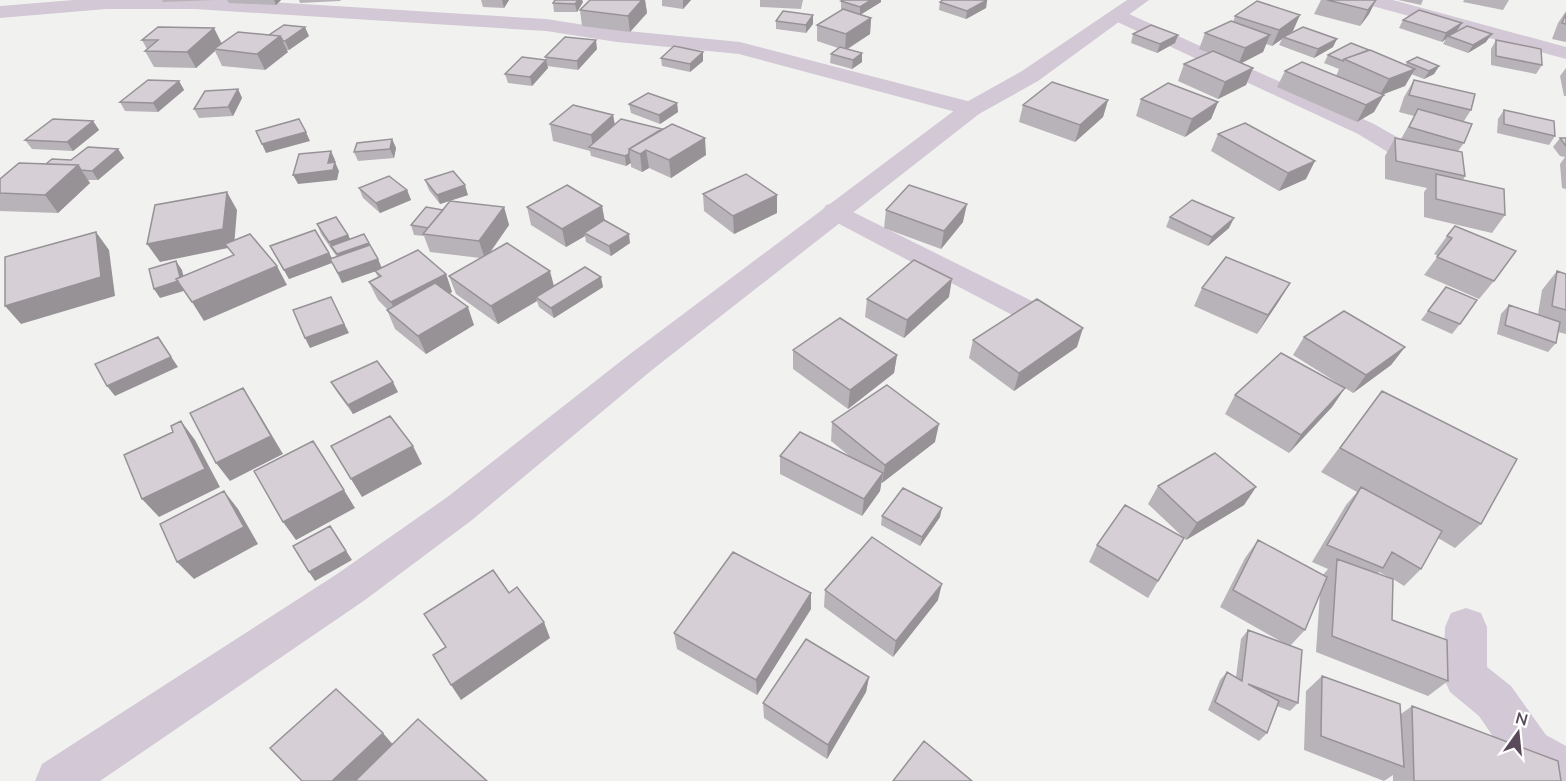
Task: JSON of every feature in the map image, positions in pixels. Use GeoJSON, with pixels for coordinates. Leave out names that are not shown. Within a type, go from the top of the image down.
{"type":"FeatureCollection","features":[{"type":"Feature","properties":{"kind":"street"},"geometry":{"type":"LineString","coordinates":[[59,781],[351,587],[459,509],[641,362],[971,109],[1030,76],[1140,0]]}},
{"type":"Feature","properties":{"kind":"street"},"geometry":{"type":"LineString","coordinates":[[1372,0],[1566,53]]}},
{"type":"Feature","properties":{"kind":"street"},"geometry":{"type":"LineString","coordinates":[[0,12],[106,3],[282,3],[394,18],[546,25],[617,36],[740,48],[827,69],[971,109]]}},
{"type":"Feature","properties":{"kind":"street"},"geometry":{"type":"LineString","coordinates":[[1118,15],[1366,129],[1389,142],[1405,157]]}},
{"type":"Feature","properties":{"kind":"street"},"geometry":{"type":"LineString","coordinates":[[835,211],[1065,330]]}},
{"type":"Feature","properties":{"kind":"street"},"geometry":{"type":"LineString","coordinates":[[1466,627],[1465,677],[1495,701],[1530,751],[1566,773]]}},
{"type":"Feature","properties":{"kind":"building"},"geometry":{"type":"Polygon","coordinates":[[[555,0],[578,0],[575,4],[553,3],[555,0]]]}},
{"type":"Feature","properties":{"kind":"building"},"geometry":{"type":"Polygon","coordinates":[[[590,0],[642,0],[628,16],[580,10],[590,0]]]}},
{"type":"Feature","properties":{"kind":"building"},"geometry":{"type":"Polygon","coordinates":[[[871,0],[860,7],[841,1],[871,0]]]}},
{"type":"Feature","properties":{"kind":"building"},"geometry":{"type":"Polygon","coordinates":[[[943,0],[987,0],[967,11],[940,2],[943,0]]]}},
{"type":"Feature","properties":{"kind":"building"},"geometry":{"type":"Polygon","coordinates":[[[1327,0],[1376,0],[1368,10],[1327,0]]]}},
{"type":"Feature","properties":{"kind":"building"},"geometry":{"type":"Polygon","coordinates":[[[1257,1],[1300,15],[1279,30],[1235,16],[1257,1]]]}},
{"type":"Feature","properties":{"kind":"building"},"geometry":{"type":"Polygon","coordinates":[[[843,9],[871,18],[846,34],[817,25],[843,9]]]}},
{"type":"Feature","properties":{"kind":"building"},"geometry":{"type":"Polygon","coordinates":[[[1419,10],[1462,23],[1446,33],[1403,20],[1419,10]]]}},
{"type":"Feature","properties":{"kind":"building"},"geometry":{"type":"Polygon","coordinates":[[[783,11],[813,15],[806,25],[776,21],[783,11]]]}},
{"type":"Feature","properties":{"kind":"building"},"geometry":{"type":"Polygon","coordinates":[[[1231,21],[1270,35],[1245,48],[1205,33],[1231,21]]]}},
{"type":"Feature","properties":{"kind":"building"},"geometry":{"type":"Polygon","coordinates":[[[284,25],[305,27],[285,41],[280,36],[269,35],[284,25]]]}},
{"type":"Feature","properties":{"kind":"building"},"geometry":{"type":"Polygon","coordinates":[[[1151,25],[1178,35],[1160,44],[1133,34],[1151,25]]]}},
{"type":"Feature","properties":{"kind":"building"},"geometry":{"type":"Polygon","coordinates":[[[1467,26],[1492,34],[1473,45],[1448,36],[1467,26]]]}},
{"type":"Feature","properties":{"kind":"building"},"geometry":{"type":"Polygon","coordinates":[[[158,27],[214,28],[187,52],[145,51],[158,40],[142,40],[158,27]]]}},
{"type":"Feature","properties":{"kind":"building"},"geometry":{"type":"Polygon","coordinates":[[[1303,27],[1337,39],[1318,49],[1283,37],[1303,27]]]}},
{"type":"Feature","properties":{"kind":"building"},"geometry":{"type":"Polygon","coordinates":[[[238,32],[280,36],[257,54],[214,49],[238,32]]]}},
{"type":"Feature","properties":{"kind":"building"},"geometry":{"type":"Polygon","coordinates":[[[565,37],[596,40],[577,61],[545,57],[565,37]]]}},
{"type":"Feature","properties":{"kind":"building"},"geometry":{"type":"Polygon","coordinates":[[[1496,40],[1541,49],[1542,65],[1496,56],[1496,40]]]}},
{"type":"Feature","properties":{"kind":"building"},"geometry":{"type":"Polygon","coordinates":[[[1351,43],[1369,50],[1343,61],[1328,55],[1351,43]]]}},
{"type":"Feature","properties":{"kind":"building"},"geometry":{"type":"Polygon","coordinates":[[[674,46],[703,52],[690,64],[661,58],[674,46]]]}},
{"type":"Feature","properties":{"kind":"building"},"geometry":{"type":"Polygon","coordinates":[[[840,47],[862,53],[853,60],[831,54],[840,47]]]}},
{"type":"Feature","properties":{"kind":"building"},"geometry":{"type":"Polygon","coordinates":[[[1370,50],[1415,69],[1389,79],[1344,59],[1370,50]]]}},
{"type":"Feature","properties":{"kind":"building"},"geometry":{"type":"Polygon","coordinates":[[[1213,51],[1253,68],[1225,82],[1184,64],[1213,51]]]}},
{"type":"Feature","properties":{"kind":"building"},"geometry":{"type":"Polygon","coordinates":[[[522,57],[546,60],[530,77],[505,74],[522,57]]]}},
{"type":"Feature","properties":{"kind":"building"},"geometry":{"type":"Polygon","coordinates":[[[1417,57],[1439,66],[1429,71],[1407,62],[1417,57]]]}},
{"type":"Feature","properties":{"kind":"building"},"geometry":{"type":"Polygon","coordinates":[[[1302,62],[1384,95],[1366,105],[1285,71],[1302,62]]]}},
{"type":"Feature","properties":{"kind":"building"},"geometry":{"type":"Polygon","coordinates":[[[148,80],[179,81],[153,103],[120,102],[148,80]]]}},
{"type":"Feature","properties":{"kind":"building"},"geometry":{"type":"Polygon","coordinates":[[[1414,80],[1475,94],[1471,110],[1409,95],[1414,80]]]}},
{"type":"Feature","properties":{"kind":"building"},"geometry":{"type":"Polygon","coordinates":[[[1052,82],[1108,100],[1080,125],[1023,105],[1052,82]]]}},
{"type":"Feature","properties":{"kind":"building"},"geometry":{"type":"Polygon","coordinates":[[[1168,83],[1218,102],[1192,119],[1141,99],[1168,83]]]}},
{"type":"Feature","properties":{"kind":"building"},"geometry":{"type":"Polygon","coordinates":[[[238,89],[228,107],[194,109],[205,91],[238,89]]]}},
{"type":"Feature","properties":{"kind":"building"},"geometry":{"type":"Polygon","coordinates":[[[648,93],[677,103],[659,115],[629,104],[648,93]]]}},
{"type":"Feature","properties":{"kind":"building"},"geometry":{"type":"Polygon","coordinates":[[[573,105],[613,115],[591,135],[550,124],[573,105]]]}},
{"type":"Feature","properties":{"kind":"building"},"geometry":{"type":"Polygon","coordinates":[[[1418,109],[1472,124],[1464,143],[1409,127],[1418,109]]]}},
{"type":"Feature","properties":{"kind":"building"},"geometry":{"type":"Polygon","coordinates":[[[1504,110],[1554,121],[1555,136],[1504,124],[1504,110]]]}},
{"type":"Feature","properties":{"kind":"building"},"geometry":{"type":"Polygon","coordinates":[[[53,119],[93,121],[67,142],[25,140],[53,119]]]}},
{"type":"Feature","properties":{"kind":"building"},"geometry":{"type":"Polygon","coordinates":[[[299,119],[306,132],[262,144],[256,131],[299,119]]]}},
{"type":"Feature","properties":{"kind":"building"},"geometry":{"type":"Polygon","coordinates":[[[621,119],[662,129],[629,149],[629,154],[625,156],[589,147],[621,119]]]}},
{"type":"Feature","properties":{"kind":"building"},"geometry":{"type":"Polygon","coordinates":[[[1245,123],[1315,161],[1288,173],[1218,134],[1245,123]]]}},
{"type":"Feature","properties":{"kind":"building"},"geometry":{"type":"Polygon","coordinates":[[[672,124],[705,138],[669,160],[646,150],[640,154],[629,149],[672,124]]]}},
{"type":"Feature","properties":{"kind":"building"},"geometry":{"type":"Polygon","coordinates":[[[1395,138],[1462,152],[1465,176],[1396,161],[1395,138]]]}},
{"type":"Feature","properties":{"kind":"building"},"geometry":{"type":"Polygon","coordinates":[[[1560,138],[1566,138],[1566,146],[1560,138]]]}},
{"type":"Feature","properties":{"kind":"building"},"geometry":{"type":"Polygon","coordinates":[[[392,139],[390,149],[354,152],[357,143],[392,139]]]}},
{"type":"Feature","properties":{"kind":"building"},"geometry":{"type":"Polygon","coordinates":[[[88,147],[118,149],[92,171],[81,170],[78,165],[46,164],[52,159],[71,160],[88,147]]]}},
{"type":"Feature","properties":{"kind":"building"},"geometry":{"type":"Polygon","coordinates":[[[331,151],[328,163],[335,162],[333,170],[293,175],[299,154],[331,151]]]}},
{"type":"Feature","properties":{"kind":"building"},"geometry":{"type":"Polygon","coordinates":[[[19,163],[78,165],[45,195],[0,193],[0,179],[19,163]]]}},
{"type":"Feature","properties":{"kind":"building"},"geometry":{"type":"Polygon","coordinates":[[[453,171],[465,185],[437,195],[425,180],[453,171]]]}},
{"type":"Feature","properties":{"kind":"building"},"geometry":{"type":"Polygon","coordinates":[[[746,174],[777,195],[733,216],[703,194],[746,174]]]}},
{"type":"Feature","properties":{"kind":"building"},"geometry":{"type":"Polygon","coordinates":[[[1436,174],[1504,189],[1505,215],[1436,199],[1436,174]]]}},
{"type":"Feature","properties":{"kind":"building"},"geometry":{"type":"Polygon","coordinates":[[[389,176],[407,190],[376,203],[359,188],[389,176]]]}},
{"type":"Feature","properties":{"kind":"building"},"geometry":{"type":"Polygon","coordinates":[[[567,185],[602,206],[562,229],[527,207],[567,185]]]}},
{"type":"Feature","properties":{"kind":"building"},"geometry":{"type":"Polygon","coordinates":[[[909,185],[967,204],[944,231],[886,210],[909,185]]]}},
{"type":"Feature","properties":{"kind":"building"},"geometry":{"type":"Polygon","coordinates":[[[227,192],[223,229],[147,244],[155,205],[227,192]]]}},
{"type":"Feature","properties":{"kind":"building"},"geometry":{"type":"Polygon","coordinates":[[[1192,200],[1234,218],[1212,237],[1170,217],[1192,200]]]}},
{"type":"Feature","properties":{"kind":"building"},"geometry":{"type":"Polygon","coordinates":[[[450,201],[504,207],[479,241],[423,234],[450,201]]]}},
{"type":"Feature","properties":{"kind":"building"},"geometry":{"type":"Polygon","coordinates":[[[426,207],[443,210],[428,228],[411,225],[426,207]]]}},
{"type":"Feature","properties":{"kind":"building"},"geometry":{"type":"Polygon","coordinates":[[[336,217],[348,235],[329,242],[317,224],[336,217]]]}},
{"type":"Feature","properties":{"kind":"building"},"geometry":{"type":"Polygon","coordinates":[[[604,220],[629,234],[609,246],[584,233],[604,220]]]}},
{"type":"Feature","properties":{"kind":"building"},"geometry":{"type":"Polygon","coordinates":[[[1455,226],[1516,251],[1494,281],[1437,257],[1452,238],[1447,236],[1455,226]]]}},
{"type":"Feature","properties":{"kind":"building"},"geometry":{"type":"Polygon","coordinates":[[[315,230],[329,253],[284,270],[270,246],[315,230]]]}},
{"type":"Feature","properties":{"kind":"building"},"geometry":{"type":"Polygon","coordinates":[[[96,232],[101,277],[5,306],[5,257],[96,232]]]}},
{"type":"Feature","properties":{"kind":"building"},"geometry":{"type":"Polygon","coordinates":[[[250,234],[277,266],[192,302],[176,279],[234,255],[225,244],[250,234]]]}},
{"type":"Feature","properties":{"kind":"building"},"geometry":{"type":"Polygon","coordinates":[[[364,234],[369,243],[337,254],[331,246],[364,234]]]}},
{"type":"Feature","properties":{"kind":"building"},"geometry":{"type":"Polygon","coordinates":[[[507,243],[550,271],[491,306],[449,276],[507,243]]]}},
{"type":"Feature","properties":{"kind":"building"},"geometry":{"type":"Polygon","coordinates":[[[370,245],[378,259],[338,273],[330,259],[370,245]]]}},
{"type":"Feature","properties":{"kind":"building"},"geometry":{"type":"Polygon","coordinates":[[[418,250],[446,274],[391,302],[369,282],[381,276],[375,271],[418,250]]]}},
{"type":"Feature","properties":{"kind":"building"},"geometry":{"type":"Polygon","coordinates":[[[1226,257],[1290,283],[1268,315],[1202,288],[1226,257]]]}},
{"type":"Feature","properties":{"kind":"building"},"geometry":{"type":"Polygon","coordinates":[[[914,260],[952,279],[907,320],[867,299],[914,260]]]}},
{"type":"Feature","properties":{"kind":"building"},"geometry":{"type":"Polygon","coordinates":[[[176,261],[180,277],[176,279],[178,281],[154,289],[149,269],[176,261]]]}},
{"type":"Feature","properties":{"kind":"building"},"geometry":{"type":"Polygon","coordinates":[[[585,267],[601,277],[551,308],[536,297],[585,267]]]}},
{"type":"Feature","properties":{"kind":"building"},"geometry":{"type":"Polygon","coordinates":[[[1557,271],[1566,274],[1566,310],[1552,306],[1557,271]]]}},
{"type":"Feature","properties":{"kind":"building"},"geometry":{"type":"Polygon","coordinates":[[[435,283],[468,307],[418,336],[387,310],[435,283]]]}},
{"type":"Feature","properties":{"kind":"building"},"geometry":{"type":"Polygon","coordinates":[[[1446,287],[1477,300],[1460,324],[1428,311],[1446,287]]]}},
{"type":"Feature","properties":{"kind":"building"},"geometry":{"type":"Polygon","coordinates":[[[331,297],[344,324],[305,338],[293,310],[331,297]]]}},
{"type":"Feature","properties":{"kind":"building"},"geometry":{"type":"Polygon","coordinates":[[[1037,299],[1083,328],[1019,373],[973,340],[1037,299]]]}},
{"type":"Feature","properties":{"kind":"building"},"geometry":{"type":"Polygon","coordinates":[[[1509,305],[1560,322],[1556,343],[1505,325],[1509,305]]]}},
{"type":"Feature","properties":{"kind":"building"},"geometry":{"type":"Polygon","coordinates":[[[1344,311],[1405,347],[1366,375],[1304,337],[1344,311]]]}},
{"type":"Feature","properties":{"kind":"building"},"geometry":{"type":"Polygon","coordinates":[[[840,318],[897,355],[850,390],[793,350],[840,318]]]}},
{"type":"Feature","properties":{"kind":"building"},"geometry":{"type":"Polygon","coordinates":[[[158,337],[171,357],[107,386],[95,364],[158,337]]]}},
{"type":"Feature","properties":{"kind":"building"},"geometry":{"type":"Polygon","coordinates":[[[1281,353],[1345,388],[1301,435],[1235,395],[1281,353]]]}},
{"type":"Feature","properties":{"kind":"building"},"geometry":{"type":"Polygon","coordinates":[[[377,361],[393,382],[348,405],[331,382],[377,361]]]}},
{"type":"Feature","properties":{"kind":"building"},"geometry":{"type":"Polygon","coordinates":[[[887,385],[939,424],[885,465],[832,422],[887,385]]]}},
{"type":"Feature","properties":{"kind":"building"},"geometry":{"type":"Polygon","coordinates":[[[243,388],[271,436],[216,463],[190,413],[243,388]]]}},
{"type":"Feature","properties":{"kind":"building"},"geometry":{"type":"Polygon","coordinates":[[[1382,391],[1517,459],[1481,524],[1340,448],[1382,391]]]}},
{"type":"Feature","properties":{"kind":"building"},"geometry":{"type":"Polygon","coordinates":[[[390,416],[413,446],[351,479],[331,446],[390,416]]]}},
{"type":"Feature","properties":{"kind":"building"},"geometry":{"type":"Polygon","coordinates":[[[181,421],[205,469],[142,499],[124,455],[173,432],[171,426],[181,421]]]}},
{"type":"Feature","properties":{"kind":"building"},"geometry":{"type":"Polygon","coordinates":[[[800,432],[883,473],[864,499],[780,456],[800,432]]]}},
{"type":"Feature","properties":{"kind":"building"},"geometry":{"type":"Polygon","coordinates":[[[313,441],[344,490],[283,522],[254,471],[313,441]]]}},
{"type":"Feature","properties":{"kind":"building"},"geometry":{"type":"Polygon","coordinates":[[[1215,453],[1256,487],[1197,523],[1158,486],[1215,453]]]}},
{"type":"Feature","properties":{"kind":"building"},"geometry":{"type":"Polygon","coordinates":[[[1361,487],[1442,531],[1421,569],[1392,552],[1383,568],[1327,545],[1361,487]]]}},
{"type":"Feature","properties":{"kind":"building"},"geometry":{"type":"Polygon","coordinates":[[[903,488],[942,508],[922,537],[882,516],[903,488]]]}},
{"type":"Feature","properties":{"kind":"building"},"geometry":{"type":"Polygon","coordinates":[[[224,491],[244,527],[177,562],[160,524],[224,491]]]}},
{"type":"Feature","properties":{"kind":"building"},"geometry":{"type":"Polygon","coordinates":[[[1125,505],[1184,538],[1158,581],[1097,545],[1125,505]]]}},
{"type":"Feature","properties":{"kind":"building"},"geometry":{"type":"Polygon","coordinates":[[[330,526],[346,551],[309,572],[293,546],[330,526]]]}},
{"type":"Feature","properties":{"kind":"building"},"geometry":{"type":"Polygon","coordinates":[[[872,537],[942,584],[896,641],[825,590],[872,537]]]}},
{"type":"Feature","properties":{"kind":"building"},"geometry":{"type":"Polygon","coordinates":[[[1258,540],[1327,577],[1305,630],[1233,590],[1258,540]]]}},
{"type":"Feature","properties":{"kind":"building"},"geometry":{"type":"Polygon","coordinates":[[[733,552],[811,593],[756,680],[674,633],[733,552]]]}},
{"type":"Feature","properties":{"kind":"building"},"geometry":{"type":"Polygon","coordinates":[[[1337,559],[1393,579],[1392,620],[1447,640],[1448,681],[1332,636],[1337,559]]]}},
{"type":"Feature","properties":{"kind":"building"},"geometry":{"type":"Polygon","coordinates":[[[493,570],[509,593],[517,587],[544,622],[451,685],[433,655],[446,647],[424,614],[493,570]]]}},
{"type":"Feature","properties":{"kind":"building"},"geometry":{"type":"Polygon","coordinates":[[[1248,630],[1302,650],[1298,703],[1248,684],[1279,701],[1267,733],[1215,702],[1227,672],[1242,681],[1248,630]]]}},
{"type":"Feature","properties":{"kind":"building"},"geometry":{"type":"Polygon","coordinates":[[[806,639],[869,677],[828,745],[763,703],[806,639]]]}},
{"type":"Feature","properties":{"kind":"building"},"geometry":{"type":"Polygon","coordinates":[[[1322,676],[1400,704],[1404,767],[1321,736],[1322,676]]]}},
{"type":"Feature","properties":{"kind":"building"},"geometry":{"type":"Polygon","coordinates":[[[336,689],[383,733],[332,781],[302,781],[270,748],[336,689]]]}},
{"type":"Feature","properties":{"kind":"building"},"geometry":{"type":"Polygon","coordinates":[[[1412,706],[1558,761],[1561,781],[1414,781],[1412,706]]]}},
{"type":"Feature","properties":{"kind":"building"},"geometry":{"type":"Polygon","coordinates":[[[418,719],[487,781],[355,781],[418,719]]]}},
{"type":"Feature","properties":{"kind":"building"},"geometry":{"type":"Polygon","coordinates":[[[924,741],[972,781],[893,781],[924,741]]]}}]}
